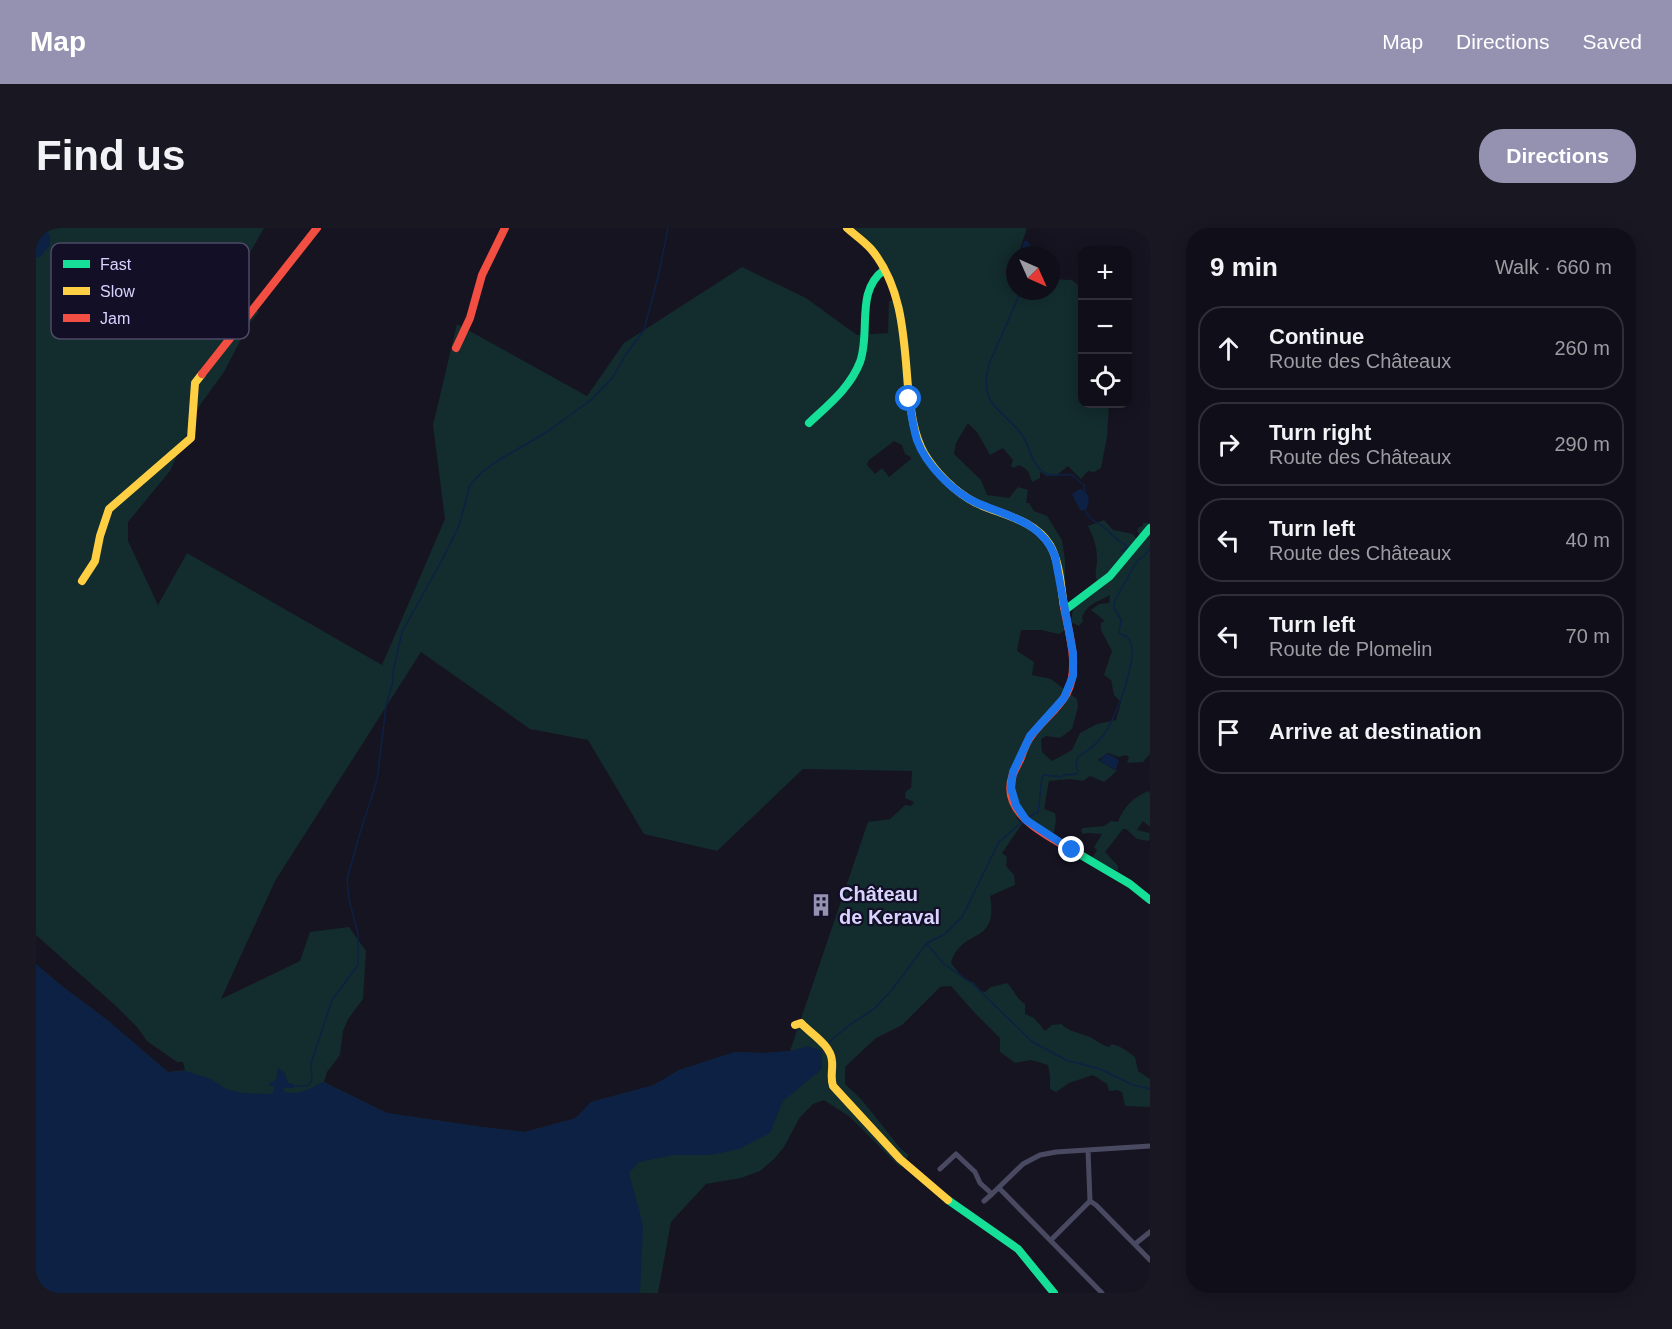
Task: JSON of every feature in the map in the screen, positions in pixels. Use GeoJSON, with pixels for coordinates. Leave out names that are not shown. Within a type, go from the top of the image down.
{"type":"FeatureCollection","features":[{"type":"Feature","properties":{"kind":"street"},"geometry":{"type":"LineString","coordinates":[[249,315],[317,228]]}},
{"type":"Feature","properties":{"kind":"street"},"geometry":{"type":"LineString","coordinates":[[456,348],[470,318],[482,275],[505,228]]}},
{"type":"Feature","properties":{"kind":"street"},"geometry":{"type":"LineString","coordinates":[[846,228],[871,249],[884,270],[897,308],[912,418],[920,446],[938,471],[965,496],[1030,525],[1045,537],[1055,556],[1073,653],[1073,676],[1064,698],[1030,736],[1013,772],[1011,783],[1013,797],[1025,819],[1130,884],[1150,900]]}},
{"type":"Feature","properties":{"kind":"street"},"geometry":{"type":"LineString","coordinates":[[809,423],[848,386],[859,368],[864,345],[870,286],[874,277],[884,270]]}},
{"type":"Feature","properties":{"kind":"street"},"geometry":{"type":"LineString","coordinates":[[82,581],[95,561],[109,509],[191,438],[195,384],[230,339]]}},
{"type":"Feature","properties":{"kind":"street"},"geometry":{"type":"LineString","coordinates":[[1065,610],[1110,576],[1150,528]]}},
{"type":"Feature","properties":{"kind":"street"},"geometry":{"type":"LineString","coordinates":[[795,1025],[801,1023],[828,1050],[832,1060],[833,1086],[889,1147],[955,1206],[1018,1249],[1054,1293]]}},
{"type":"Feature","properties":{"kind":"street"},"geometry":{"type":"LineString","coordinates":[[984,1201],[1032,1158],[1056,1152],[1150,1146]]}},
{"type":"Feature","properties":{"kind":"street"},"geometry":{"type":"LineString","coordinates":[[1051,1240],[1090,1201],[1089,1150]]}},
{"type":"Feature","properties":{"kind":"street"},"geometry":{"type":"LineString","coordinates":[[940,1169],[956,1154],[975,1172],[980,1183],[992,1194]]}},
{"type":"Feature","properties":{"kind":"street"},"geometry":{"type":"LineString","coordinates":[[999,1188],[1102,1293]]}},
{"type":"Feature","properties":{"kind":"street"},"geometry":{"type":"LineString","coordinates":[[1090,1201],[1150,1260]]}},
{"type":"Feature","properties":{"kind":"street"},"geometry":{"type":"LineString","coordinates":[[1135,1244],[1150,1232]]}},
{"type":"Feature","properties":{"kind":"green space"},"geometry":{"type":"Polygon","coordinates":[[[36,228],[264,228],[249,254],[249,243],[51,243],[51,339],[241,339],[224,372],[200,405],[170,471],[128,522],[128,541],[158,605],[187,553],[382,665],[445,519],[433,425],[457,324],[587,396],[624,343],[742,267],[806,298],[857,335],[888,333],[889,301],[897,300],[892,279],[877,251],[854,228],[1027,228],[1021,246],[1006,246],[1006,300],[1060,300],[1060,279],[1072,280],[1078,285],[1078,408],[1109,408],[1107,437],[1101,468],[1094,472],[1088,471],[1081,479],[1068,466],[1056,476],[1047,476],[1040,472],[1040,478],[1032,482],[1025,468],[1019,465],[1014,468],[1011,466],[1013,460],[1003,448],[990,455],[977,432],[968,423],[956,443],[954,454],[981,480],[987,495],[1009,498],[1018,487],[1028,490],[1026,503],[1029,503],[1034,511],[1047,516],[1062,540],[1065,560],[1065,630],[1059,634],[1041,630],[1021,630],[1017,651],[1034,662],[1032,675],[1051,679],[1077,699],[1078,707],[1072,729],[1060,738],[1046,736],[1041,739],[1042,752],[1052,761],[1072,750],[1080,733],[1097,724],[1116,720],[1121,702],[1114,695],[1111,680],[1104,675],[1112,651],[1101,630],[1101,623],[1105,621],[1091,610],[1099,604],[1109,603],[1110,595],[1087,609],[1079,626],[1071,622],[1073,609],[1101,582],[1096,578],[1096,551],[1088,526],[1104,520],[1113,530],[1133,534],[1137,540],[1141,537],[1137,531],[1139,527],[1143,526],[1143,523],[1150,523],[1150,754],[1143,762],[1127,763],[1129,757],[1126,755],[1119,757],[1108,753],[1098,760],[1117,771],[1104,782],[1090,776],[1083,781],[1070,779],[1049,781],[1044,809],[1055,813],[1054,833],[1037,825],[1024,811],[1016,817],[1022,824],[1002,853],[1007,857],[1006,866],[1014,875],[1015,885],[990,896],[991,912],[985,930],[963,944],[951,963],[963,978],[974,983],[981,991],[985,992],[991,987],[1007,983],[1025,1004],[1025,1014],[1034,1018],[1045,1031],[1052,1025],[1061,1024],[1109,1047],[1112,1044],[1121,1047],[1135,1057],[1138,1071],[1150,1079],[1150,1107],[1125,1106],[1122,1092],[1109,1091],[1107,1084],[1093,1075],[1069,1083],[1056,1092],[1050,1089],[1048,1065],[1031,1060],[1015,1063],[1000,1052],[1000,1038],[951,986],[940,987],[902,1025],[876,1038],[845,1067],[845,1084],[861,1099],[901,1149],[909,1155],[900,1167],[850,1117],[824,1100],[813,1104],[800,1117],[784,1147],[760,1171],[741,1178],[706,1184],[671,1222],[658,1293],[36,1293],[36,964],[168,1072],[185,1070],[183,1062],[177,1062],[147,1041],[137,1027],[36,935],[36,228]],[[894,441],[868,461],[867,465],[875,474],[882,468],[889,477],[911,459],[905,454],[902,445],[894,441]],[[421,652],[275,881],[221,999],[300,961],[310,932],[349,927],[366,951],[363,999],[348,1019],[343,1031],[340,1055],[327,1072],[324,1082],[387,1113],[525,1132],[576,1118],[591,1102],[654,1085],[679,1070],[735,1052],[790,1051],[868,822],[890,819],[905,805],[911,806],[914,802],[905,798],[906,791],[911,788],[912,771],[803,769],[717,851],[644,834],[588,740],[530,729],[421,652]]]}},
{"type":"Feature","properties":{"kind":"green space"},"geometry":{"type":"Polygon","coordinates":[[[249,304],[259,312],[249,324],[249,304]]]}},
{"type":"Feature","properties":{"kind":"green space"},"geometry":{"type":"Polygon","coordinates":[[[1148,791],[1150,793],[1150,827],[1143,821],[1137,830],[1150,833],[1149,841],[1137,839],[1123,829],[1105,852],[1118,866],[1118,871],[1092,858],[1097,850],[1094,847],[1102,834],[1083,834],[1081,830],[1104,826],[1111,821],[1118,822],[1130,803],[1148,791]]]}},
{"type":"Feature","properties":{"kind":"water"},"geometry":{"type":"Polygon","coordinates":[[[36,228],[44,228],[50,235],[50,245],[40,257],[36,258],[36,228]]]}},
{"type":"Feature","properties":{"kind":"water"},"geometry":{"type":"Polygon","coordinates":[[[1024,241],[1027,241],[1031,246],[1023,246],[1024,241]]]}},
{"type":"Feature","properties":{"kind":"water"},"geometry":{"type":"Polygon","coordinates":[[[1080,489],[1086,493],[1088,498],[1085,510],[1080,510],[1072,494],[1080,489]]]}},
{"type":"Feature","properties":{"kind":"water"},"geometry":{"type":"Polygon","coordinates":[[[1109,754],[1119,760],[1116,770],[1100,761],[1103,756],[1109,754]]]}},
{"type":"Feature","properties":{"kind":"water"},"geometry":{"type":"Polygon","coordinates":[[[36,964],[168,1072],[185,1071],[211,1079],[226,1089],[242,1093],[271,1094],[274,1086],[269,1086],[269,1084],[276,1080],[278,1068],[282,1074],[284,1071],[288,1083],[293,1084],[294,1088],[283,1088],[285,1092],[301,1092],[323,1082],[387,1113],[482,1127],[525,1132],[576,1118],[591,1102],[654,1085],[679,1070],[735,1052],[790,1051],[808,1046],[822,1051],[822,1069],[783,1101],[770,1133],[739,1149],[711,1155],[673,1155],[639,1162],[629,1173],[643,1225],[640,1293],[36,1293],[36,964]]]}},
{"type":"Feature","properties":{"kind":"waterway"},"geometry":{"type":"LineString","coordinates":[[293,1086],[307,1086],[312,1080],[311,1064],[332,1000],[358,965],[358,934],[349,899],[347,879],[377,780],[386,706],[402,632],[459,526],[470,485],[497,461],[547,432],[592,399],[613,377],[626,354],[644,330],[668,228]]}},
{"type":"Feature","properties":{"kind":"waterway"},"geometry":{"type":"LineString","coordinates":[[1017,300],[989,364],[986,379],[990,399],[1017,428],[1034,462],[1041,470],[1052,475],[1072,475],[1084,485],[1084,492]]}},
{"type":"Feature","properties":{"kind":"waterway"},"geometry":{"type":"LineString","coordinates":[[1085,509],[1091,519],[1126,545],[1127,548],[1122,551]]}},
{"type":"Feature","properties":{"kind":"waterway"},"geometry":{"type":"LineString","coordinates":[[1027,818],[1038,812],[1044,775],[1061,777],[1077,774],[1078,757],[1100,739],[1114,717],[1125,687],[1132,657],[1128,638],[1119,633],[1121,620],[1114,608],[1115,600],[1137,561],[1150,548]]}},
{"type":"Feature","properties":{"kind":"waterway"},"geometry":{"type":"LineString","coordinates":[[827,1044],[848,1026],[874,1009],[891,991],[927,943],[945,934],[962,917],[999,842],[1023,821]]}},
{"type":"Feature","properties":{"kind":"waterway"},"geometry":{"type":"LineString","coordinates":[[927,944],[943,963],[974,985],[1031,1041],[1066,1060],[1100,1069],[1133,1085],[1150,1089]]}},
{"type":"Feature","properties":{"kind":"traffic: fast"},"geometry":{"type":"LineString","coordinates":[[809,423],[838,396],[856,371],[863,350],[865,313],[870,289],[875,279],[884,270]]}},
{"type":"Feature","properties":{"kind":"traffic: fast"},"geometry":{"type":"LineString","coordinates":[[1065,610],[1110,576],[1150,528]]}},
{"type":"Feature","properties":{"kind":"traffic: fast"},"geometry":{"type":"LineString","coordinates":[[1079,854],[1130,884],[1150,900]]}},
{"type":"Feature","properties":{"kind":"traffic: fast"},"geometry":{"type":"LineString","coordinates":[[948,1200],[1018,1249],[1054,1293]]}},
{"type":"Feature","properties":{"kind":"traffic: slow"},"geometry":{"type":"LineString","coordinates":[[847,228],[868,246],[882,264],[896,297],[903,333],[913,421],[924,453],[934,468],[953,488],[976,503],[1026,523],[1043,536],[1056,559],[1064,607]]}},
{"type":"Feature","properties":{"kind":"traffic: slow"},"geometry":{"type":"LineString","coordinates":[[82,581],[95,561],[109,509],[191,438],[195,383],[202,374]]}},
{"type":"Feature","properties":{"kind":"traffic: slow"},"geometry":{"type":"LineString","coordinates":[[795,1025],[801,1023],[828,1050],[832,1061],[833,1086],[900,1159],[948,1200]]}},
{"type":"Feature","properties":{"kind":"traffic: jam"},"geometry":{"type":"LineString","coordinates":[[249,314],[317,228]]}},
{"type":"Feature","properties":{"kind":"traffic: jam"},"geometry":{"type":"LineString","coordinates":[[456,348],[470,318],[482,275],[505,228]]}},
{"type":"Feature","properties":{"kind":"traffic: jam"},"geometry":{"type":"LineString","coordinates":[[202,374],[230,339]]}},
{"type":"Feature","properties":{"kind":"traffic: jam"},"geometry":{"type":"LineString","coordinates":[[1064,607],[1072,650],[1071,683],[1064,699],[1028,741],[1012,777],[1010,791],[1021,815],[1043,833],[1079,854]]}},
{"type":"Feature","properties":{"kind":"place","name":"Château de Keraval"},"geometry":{"type":"Point","coordinates":[821,905]}},
{"type":"Feature","properties":{"kind":"route"},"geometry":{"type":"LineString","coordinates":[[909,399],[920,446],[938,471],[965,496],[1038,530],[1049,543],[1055,556],[1073,653],[1073,676],[1064,698],[1030,736],[1013,772],[1011,788],[1016,805],[1026,820],[1072,850]]}}]}
